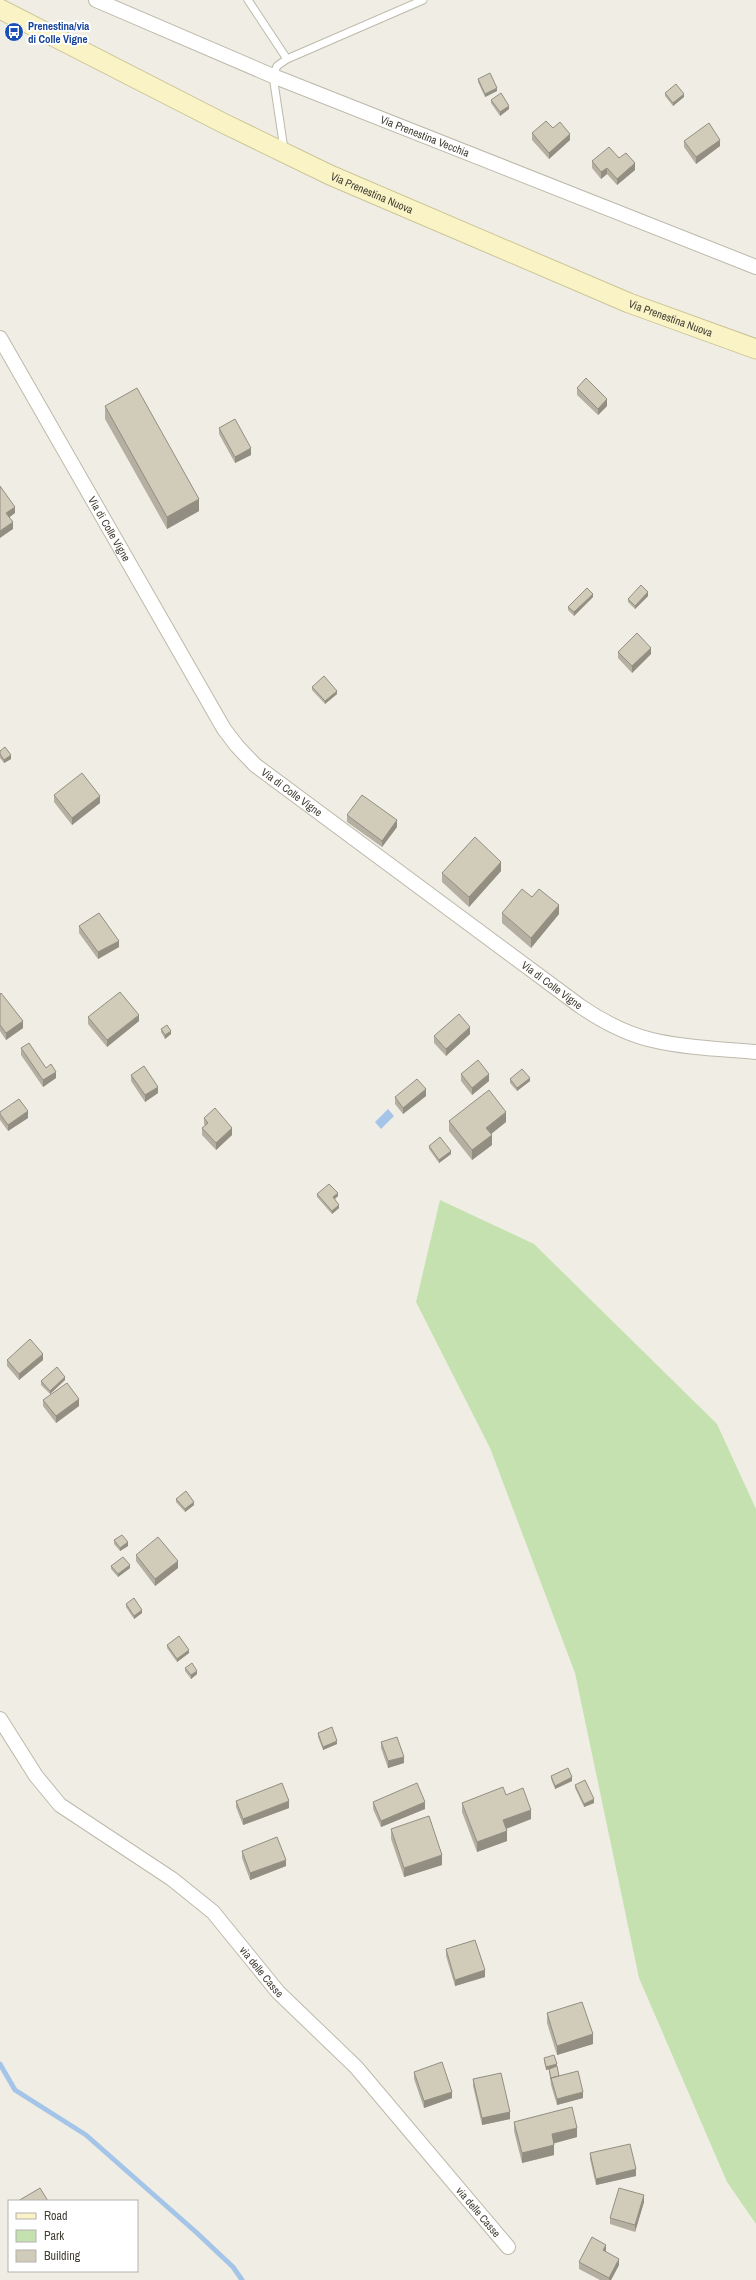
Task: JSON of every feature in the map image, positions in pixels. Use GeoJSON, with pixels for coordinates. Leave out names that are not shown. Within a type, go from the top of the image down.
{"type":"FeatureCollection","features":[{"type":"Feature","properties":{"kind":"main road","name":"Via Prenestina Nuova"},"geometry":{"type":"LineString","coordinates":[[0,9],[284,154],[598,290],[686,325],[756,349]]}},
{"type":"Feature","properties":{"kind":"street","name":"Via Prenestina Vecchia"},"geometry":{"type":"LineString","coordinates":[[96,0],[273,76],[756,267]]}},
{"type":"Feature","properties":{"kind":"street","name":"Via di Colle Vigne"},"geometry":{"type":"LineString","coordinates":[[0,338],[224,729],[237,746],[255,765],[580,1006],[599,1018],[630,1033],[657,1041],[756,1052]]}},
{"type":"Feature","properties":{"kind":"street","name":"via delle Casse"},"geometry":{"type":"LineString","coordinates":[[0,1719],[33,1772],[60,1805],[172,1879],[213,1912],[278,1992],[356,2067],[508,2247]]}},
{"type":"Feature","properties":{"kind":"lane"},"geometry":{"type":"LineString","coordinates":[[248,0],[287,59]]}},
{"type":"Feature","properties":{"kind":"lane"},"geometry":{"type":"LineString","coordinates":[[284,154],[273,76],[277,66],[287,59],[423,0]]}},
{"type":"Feature","properties":{"kind":"green space"},"geometry":{"type":"Polygon","coordinates":[[[440,1200],[534,1244],[717,1424],[756,1509],[756,2224],[727,2182],[639,1978],[575,1673],[490,1448],[416,1302],[440,1200]]]}},
{"type":"Feature","properties":{"kind":"water"},"geometry":{"type":"Polygon","coordinates":[[[388,1109],[394,1116],[381,1129],[375,1122],[388,1109]]]}},
{"type":"Feature","properties":{"kind":"building"},"geometry":{"type":"Polygon","coordinates":[[[490,73],[497,88],[485,94],[478,79],[490,73]]]}},
{"type":"Feature","properties":{"kind":"building"},"geometry":{"type":"Polygon","coordinates":[[[676,84],[684,94],[673,103],[665,93],[676,84]]]}},
{"type":"Feature","properties":{"kind":"building"},"geometry":{"type":"Polygon","coordinates":[[[501,93],[509,106],[500,112],[491,100],[501,93]]]}},
{"type":"Feature","properties":{"kind":"building"},"geometry":{"type":"Polygon","coordinates":[[[546,121],[553,128],[560,122],[570,134],[549,153],[532,133],[546,121]]]}},
{"type":"Feature","properties":{"kind":"building"},"geometry":{"type":"Polygon","coordinates":[[[709,123],[720,140],[696,157],[684,141],[709,123]]]}},
{"type":"Feature","properties":{"kind":"building"},"geometry":{"type":"Polygon","coordinates":[[[609,147],[619,158],[626,153],[635,163],[617,179],[607,168],[601,172],[592,161],[609,147]]]}},
{"type":"Feature","properties":{"kind":"building"},"geometry":{"type":"Polygon","coordinates":[[[586,378],[607,399],[598,409],[577,388],[586,378]]]}},
{"type":"Feature","properties":{"kind":"building"},"geometry":{"type":"Polygon","coordinates":[[[137,388],[199,499],[167,517],[105,406],[137,388]]]}},
{"type":"Feature","properties":{"kind":"building"},"geometry":{"type":"Polygon","coordinates":[[[235,419],[251,448],[235,457],[219,428],[235,419]]]}},
{"type":"Feature","properties":{"kind":"building"},"geometry":{"type":"Polygon","coordinates":[[[0,486],[15,507],[6,513],[13,522],[0,531],[0,486]]]}},
{"type":"Feature","properties":{"kind":"building"},"geometry":{"type":"Polygon","coordinates":[[[641,585],[648,592],[635,606],[628,599],[641,585]]]}},
{"type":"Feature","properties":{"kind":"building"},"geometry":{"type":"Polygon","coordinates":[[[587,588],[593,594],[574,612],[568,607],[587,588]]]}},
{"type":"Feature","properties":{"kind":"building"},"geometry":{"type":"Polygon","coordinates":[[[637,633],[651,648],[632,666],[618,652],[637,633]]]}},
{"type":"Feature","properties":{"kind":"building"},"geometry":{"type":"Polygon","coordinates":[[[324,676],[337,691],[325,701],[312,687],[324,676]]]}},
{"type":"Feature","properties":{"kind":"building"},"geometry":{"type":"Polygon","coordinates":[[[5,747],[11,755],[4,760],[0,754],[0,751],[5,747]]]}},
{"type":"Feature","properties":{"kind":"building"},"geometry":{"type":"Polygon","coordinates":[[[82,773],[100,796],[72,818],[54,795],[82,773]]]}},
{"type":"Feature","properties":{"kind":"building"},"geometry":{"type":"Polygon","coordinates":[[[362,795],[397,820],[382,841],[347,815],[362,795]]]}},
{"type":"Feature","properties":{"kind":"building"},"geometry":{"type":"Polygon","coordinates":[[[475,837],[501,862],[469,897],[442,873],[475,837]]]}},
{"type":"Feature","properties":{"kind":"building"},"geometry":{"type":"Polygon","coordinates":[[[522,889],[532,897],[539,889],[559,905],[531,938],[502,913],[522,889]]]}},
{"type":"Feature","properties":{"kind":"building"},"geometry":{"type":"Polygon","coordinates":[[[99,913],[119,941],[98,952],[79,926],[99,913]]]}},
{"type":"Feature","properties":{"kind":"building"},"geometry":{"type":"Polygon","coordinates":[[[120,992],[139,1015],[107,1040],[88,1017],[120,992]]]}},
{"type":"Feature","properties":{"kind":"building"},"geometry":{"type":"Polygon","coordinates":[[[1,993],[23,1021],[6,1033],[0,1025],[1,993]]]}},
{"type":"Feature","properties":{"kind":"building"},"geometry":{"type":"Polygon","coordinates":[[[459,1014],[470,1027],[446,1049],[434,1036],[459,1014]]]}},
{"type":"Feature","properties":{"kind":"building"},"geometry":{"type":"Polygon","coordinates":[[[167,1025],[171,1031],[165,1035],[161,1029],[167,1025]]]}},
{"type":"Feature","properties":{"kind":"building"},"geometry":{"type":"Polygon","coordinates":[[[29,1043],[46,1068],[51,1064],[56,1072],[43,1080],[21,1048],[29,1043]]]}},
{"type":"Feature","properties":{"kind":"building"},"geometry":{"type":"Polygon","coordinates":[[[478,1060],[489,1074],[472,1088],[461,1074],[478,1060]]]}},
{"type":"Feature","properties":{"kind":"building"},"geometry":{"type":"Polygon","coordinates":[[[144,1066],[158,1087],[145,1095],[131,1075],[144,1066]]]}},
{"type":"Feature","properties":{"kind":"building"},"geometry":{"type":"Polygon","coordinates":[[[522,1069],[530,1078],[517,1088],[510,1079],[522,1069]]]}},
{"type":"Feature","properties":{"kind":"building"},"geometry":{"type":"Polygon","coordinates":[[[417,1079],[426,1089],[403,1108],[395,1097],[417,1079]]]}},
{"type":"Feature","properties":{"kind":"building"},"geometry":{"type":"Polygon","coordinates":[[[489,1090],[506,1112],[486,1128],[492,1135],[472,1150],[449,1121],[489,1090]]]}},
{"type":"Feature","properties":{"kind":"building"},"geometry":{"type":"Polygon","coordinates":[[[19,1099],[28,1111],[8,1125],[0,1112],[19,1099]]]}},
{"type":"Feature","properties":{"kind":"building"},"geometry":{"type":"Polygon","coordinates":[[[215,1108],[232,1128],[216,1143],[202,1128],[208,1123],[204,1118],[215,1108]]]}},
{"type":"Feature","properties":{"kind":"building"},"geometry":{"type":"Polygon","coordinates":[[[440,1137],[451,1151],[439,1160],[429,1146],[440,1137]]]}},
{"type":"Feature","properties":{"kind":"building"},"geometry":{"type":"Polygon","coordinates":[[[329,1184],[338,1193],[333,1197],[339,1205],[332,1211],[317,1194],[329,1184]]]}},
{"type":"Feature","properties":{"kind":"building"},"geometry":{"type":"Polygon","coordinates":[[[30,1339],[43,1354],[19,1374],[7,1360],[30,1339]]]}},
{"type":"Feature","properties":{"kind":"building"},"geometry":{"type":"Polygon","coordinates":[[[57,1367],[65,1377],[50,1391],[41,1381],[57,1367]]]}},
{"type":"Feature","properties":{"kind":"building"},"geometry":{"type":"Polygon","coordinates":[[[67,1383],[79,1399],[56,1416],[43,1400],[67,1383]]]}},
{"type":"Feature","properties":{"kind":"building"},"geometry":{"type":"Polygon","coordinates":[[[186,1491],[194,1502],[185,1509],[176,1499],[186,1491]]]}},
{"type":"Feature","properties":{"kind":"building"},"geometry":{"type":"Polygon","coordinates":[[[122,1535],[128,1542],[120,1548],[114,1540],[122,1535]]]}},
{"type":"Feature","properties":{"kind":"building"},"geometry":{"type":"Polygon","coordinates":[[[158,1537],[178,1561],[155,1579],[136,1555],[158,1537]]]}},
{"type":"Feature","properties":{"kind":"building"},"geometry":{"type":"Polygon","coordinates":[[[123,1557],[130,1565],[118,1574],[111,1566],[123,1557]]]}},
{"type":"Feature","properties":{"kind":"building"},"geometry":{"type":"Polygon","coordinates":[[[134,1598],[142,1610],[134,1616],[126,1604],[134,1598]]]}},
{"type":"Feature","properties":{"kind":"building"},"geometry":{"type":"Polygon","coordinates":[[[179,1636],[189,1650],[177,1659],[167,1645],[179,1636]]]}},
{"type":"Feature","properties":{"kind":"building"},"geometry":{"type":"Polygon","coordinates":[[[192,1663],[197,1671],[191,1675],[185,1668],[192,1663]]]}},
{"type":"Feature","properties":{"kind":"building"},"geometry":{"type":"Polygon","coordinates":[[[332,1727],[337,1741],[323,1747],[318,1733],[332,1727]]]}},
{"type":"Feature","properties":{"kind":"building"},"geometry":{"type":"Polygon","coordinates":[[[397,1737],[404,1757],[388,1761],[381,1742],[397,1737]]]}},
{"type":"Feature","properties":{"kind":"building"},"geometry":{"type":"Polygon","coordinates":[[[568,1768],[572,1777],[555,1786],[551,1776],[568,1768]]]}},
{"type":"Feature","properties":{"kind":"building"},"geometry":{"type":"Polygon","coordinates":[[[585,1780],[594,1799],[584,1804],[575,1785],[585,1780]]]}},
{"type":"Feature","properties":{"kind":"building"},"geometry":{"type":"Polygon","coordinates":[[[282,1783],[289,1801],[243,1819],[236,1801],[282,1783]]]}},
{"type":"Feature","properties":{"kind":"building"},"geometry":{"type":"Polygon","coordinates":[[[417,1783],[425,1802],[381,1821],[373,1802],[417,1783]]]}},
{"type":"Feature","properties":{"kind":"building"},"geometry":{"type":"Polygon","coordinates":[[[503,1787],[506,1795],[523,1788],[531,1810],[503,1820],[507,1831],[477,1842],[462,1803],[503,1787]]]}},
{"type":"Feature","properties":{"kind":"building"},"geometry":{"type":"Polygon","coordinates":[[[429,1816],[442,1855],[404,1868],[391,1829],[429,1816]]]}},
{"type":"Feature","properties":{"kind":"building"},"geometry":{"type":"Polygon","coordinates":[[[277,1837],[286,1860],[250,1873],[242,1851],[277,1837]]]}},
{"type":"Feature","properties":{"kind":"building"},"geometry":{"type":"Polygon","coordinates":[[[475,1940],[485,1970],[455,1980],[446,1949],[475,1940]]]}},
{"type":"Feature","properties":{"kind":"building"},"geometry":{"type":"Polygon","coordinates":[[[582,2002],[593,2034],[557,2046],[547,2013],[582,2002]]]}},
{"type":"Feature","properties":{"kind":"building"},"geometry":{"type":"Polygon","coordinates":[[[554,2055],[557,2064],[546,2067],[544,2058],[554,2055]]]}},
{"type":"Feature","properties":{"kind":"building"},"geometry":{"type":"Polygon","coordinates":[[[442,2062],[452,2092],[424,2101],[414,2072],[442,2062]]]}},
{"type":"Feature","properties":{"kind":"building"},"geometry":{"type":"Polygon","coordinates":[[[557,2066],[559,2076],[551,2079],[549,2069],[557,2066]]]}},
{"type":"Feature","properties":{"kind":"building"},"geometry":{"type":"Polygon","coordinates":[[[578,2071],[583,2092],[557,2099],[551,2078],[578,2071]]]}},
{"type":"Feature","properties":{"kind":"building"},"geometry":{"type":"Polygon","coordinates":[[[501,2073],[510,2112],[482,2118],[473,2079],[501,2073]]]}},
{"type":"Feature","properties":{"kind":"building"},"geometry":{"type":"Polygon","coordinates":[[[572,2107],[577,2128],[552,2134],[554,2145],[522,2153],[514,2122],[572,2107]]]}},
{"type":"Feature","properties":{"kind":"building"},"geometry":{"type":"Polygon","coordinates":[[[630,2144],[636,2169],[596,2179],[590,2153],[630,2144]]]}},
{"type":"Feature","properties":{"kind":"building"},"geometry":{"type":"Polygon","coordinates":[[[40,2188],[47,2200],[20,2200],[40,2188]]]}},
{"type":"Feature","properties":{"kind":"building"},"geometry":{"type":"Polygon","coordinates":[[[619,2188],[644,2195],[635,2225],[610,2218],[619,2188]]]}},
{"type":"Feature","properties":{"kind":"building"},"geometry":{"type":"Polygon","coordinates":[[[592,2237],[606,2245],[603,2250],[619,2259],[609,2278],[579,2262],[592,2237]]]}},
{"type":"Feature","properties":{"kind":"waterway"},"geometry":{"type":"LineString","coordinates":[[0,2064],[15,2090],[86,2135],[197,2233],[233,2267],[242,2280]]}},
{"type":"Feature","properties":{"kind":"place","name":"Prenestina/via di Colle Vigne"},"geometry":{"type":"Point","coordinates":[14,32]}}]}
